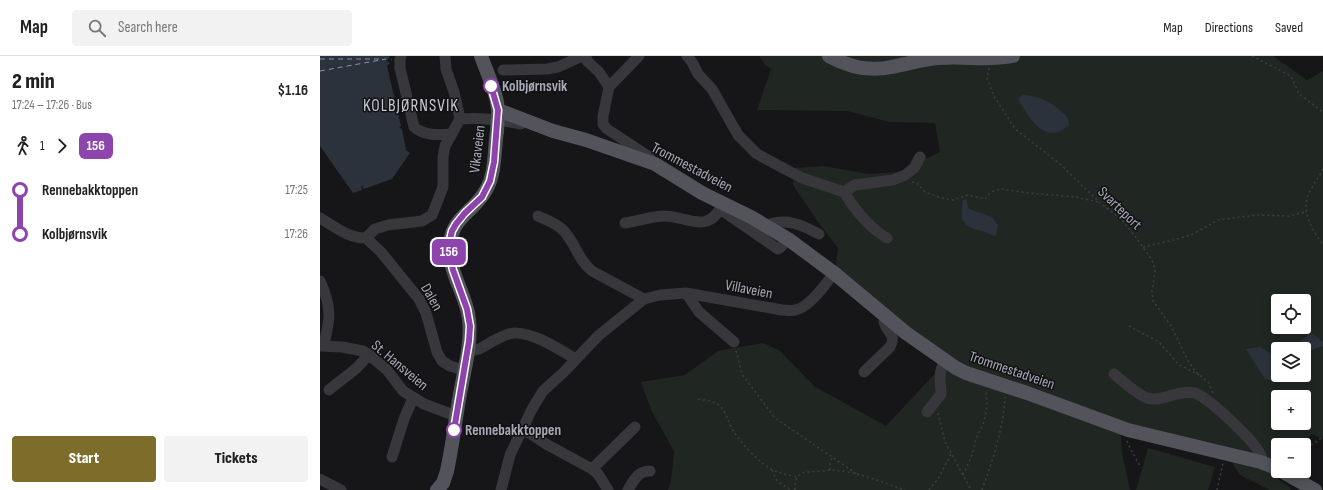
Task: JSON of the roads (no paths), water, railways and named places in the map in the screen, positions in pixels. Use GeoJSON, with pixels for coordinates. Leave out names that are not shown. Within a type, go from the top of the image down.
{"type":"FeatureCollection","features":[{"type":"Feature","properties":{"kind":"main road","name":"Vikaveien"},"geometry":{"type":"LineString","coordinates":[[439,489],[447,471],[469,335],[469,318],[453,270],[449,252],[449,244],[452,231],[456,224],[482,197],[490,181],[498,112],[481,56]]}},
{"type":"Feature","properties":{"kind":"main road"},"geometry":{"type":"LineString","coordinates":[[829,56],[846,64],[866,69],[889,68],[928,57],[955,57],[990,60],[1013,56]]}},
{"type":"Feature","properties":{"kind":"main road","name":"Trommestadveien"},"geometry":{"type":"LineString","coordinates":[[498,112],[655,164],[721,206],[766,226],[788,239],[847,282],[886,317],[946,361],[966,373],[1027,393],[1128,430],[1261,462],[1271,466]]}},
{"type":"Feature","properties":{"kind":"main road"},"geometry":{"type":"LineString","coordinates":[[1292,478],[1307,488]]}},
{"type":"Feature","properties":{"kind":"street"},"geometry":{"type":"LineString","coordinates":[[401,56],[400,68],[414,127],[419,131],[436,135],[451,134]]}},
{"type":"Feature","properties":{"kind":"street"},"geometry":{"type":"LineString","coordinates":[[320,218],[345,234],[356,238],[366,238],[375,229],[388,225],[422,222],[432,215],[443,187],[443,157],[445,146],[460,119],[454,92],[446,69],[445,56]]}},
{"type":"Feature","properties":{"kind":"street"},"geometry":{"type":"LineString","coordinates":[[503,70],[548,70],[582,56]]}},
{"type":"Feature","properties":{"kind":"street"},"geometry":{"type":"LineString","coordinates":[[586,56],[587,61],[599,72],[609,87]]}},
{"type":"Feature","properties":{"kind":"street"},"geometry":{"type":"LineString","coordinates":[[639,56],[609,87],[603,116],[604,124],[607,129],[648,156],[655,164]]}},
{"type":"Feature","properties":{"kind":"street"},"geometry":{"type":"LineString","coordinates":[[687,56],[698,74],[712,89],[738,135],[756,154],[802,178],[844,192],[853,207],[865,221],[875,231],[887,238]]}},
{"type":"Feature","properties":{"kind":"street","name":"Trommestadveien"},"geometry":{"type":"LineString","coordinates":[[460,119],[477,118],[504,120],[553,131]]}},
{"type":"Feature","properties":{"kind":"street"},"geometry":{"type":"LineString","coordinates":[[844,192],[855,185],[893,180],[905,175],[914,168],[920,157]]}},
{"type":"Feature","properties":{"kind":"street"},"geometry":{"type":"LineString","coordinates":[[625,223],[663,216],[679,218],[696,223],[704,222],[714,216],[721,206]]}},
{"type":"Feature","properties":{"kind":"street","name":"Trommestadveien"},"geometry":{"type":"LineString","coordinates":[[721,206],[778,249],[788,239]]}},
{"type":"Feature","properties":{"kind":"street"},"geometry":{"type":"LineString","coordinates":[[538,216],[556,225],[563,231],[585,266],[644,299]]}},
{"type":"Feature","properties":{"kind":"street"},"geometry":{"type":"LineString","coordinates":[[766,226],[775,222],[790,222],[801,225],[819,234]]}},
{"type":"Feature","properties":{"kind":"street","name":"Dalen"},"geometry":{"type":"LineString","coordinates":[[366,238],[381,252],[419,299],[426,313],[437,352],[442,360],[450,366],[464,370]]}},
{"type":"Feature","properties":{"kind":"street","name":"Villaveien"},"geometry":{"type":"LineString","coordinates":[[501,490],[510,455],[543,391],[598,336],[644,299],[660,295],[686,293],[782,310],[796,310],[806,305],[834,273]]}},
{"type":"Feature","properties":{"kind":"street","name":"St. Hansveien"},"geometry":{"type":"LineString","coordinates":[[320,281],[324,290],[329,323],[322,346],[342,347],[363,351],[387,370],[403,392],[424,404],[456,416]]}},
{"type":"Feature","properties":{"kind":"street"},"geometry":{"type":"LineString","coordinates":[[686,293],[699,312],[734,342]]}},
{"type":"Feature","properties":{"kind":"street"},"geometry":{"type":"LineString","coordinates":[[864,372],[892,344],[892,336],[884,322],[886,317]]}},
{"type":"Feature","properties":{"kind":"street"},"geometry":{"type":"LineString","coordinates":[[467,350],[473,351],[482,348],[507,334],[516,332],[542,341],[576,359]]}},
{"type":"Feature","properties":{"kind":"street"},"geometry":{"type":"LineString","coordinates":[[329,390],[340,380],[352,373],[368,354]]}},
{"type":"Feature","properties":{"kind":"street"},"geometry":{"type":"LineString","coordinates":[[931,408],[941,394],[940,374],[942,365],[946,361]]}},
{"type":"Feature","properties":{"kind":"street"},"geometry":{"type":"LineString","coordinates":[[1114,374],[1148,398],[1156,399],[1177,393],[1191,393],[1205,398],[1219,410],[1258,450],[1261,456],[1261,462]]}},
{"type":"Feature","properties":{"kind":"street"},"geometry":{"type":"LineString","coordinates":[[392,457],[404,419],[413,398]]}},
{"type":"Feature","properties":{"kind":"street"},"geometry":{"type":"LineString","coordinates":[[592,469],[635,427]]}},
{"type":"Feature","properties":{"kind":"street"},"geometry":{"type":"LineString","coordinates":[[523,428],[546,444],[592,469],[598,474],[608,490]]}},
{"type":"Feature","properties":{"kind":"street"},"geometry":{"type":"LineString","coordinates":[[628,490],[637,476],[644,472],[650,471]]}},
{"type":"Feature","properties":{"kind":"street"},"geometry":{"type":"LineString","coordinates":[[320,479],[342,490]]}},
{"type":"Feature","properties":{"kind":"place","name":"Kolbjørnsvik"},"geometry":{"type":"Point","coordinates":[491,86]}},
{"type":"Feature","properties":{"kind":"place","name":"Rennebakktoppen"},"geometry":{"type":"Point","coordinates":[454,430]}},
{"type":"Feature","properties":{"kind":"district","name":"KOLBJØRNSVIK"},"geometry":{"type":"Point","coordinates":[411,105]}}]}
